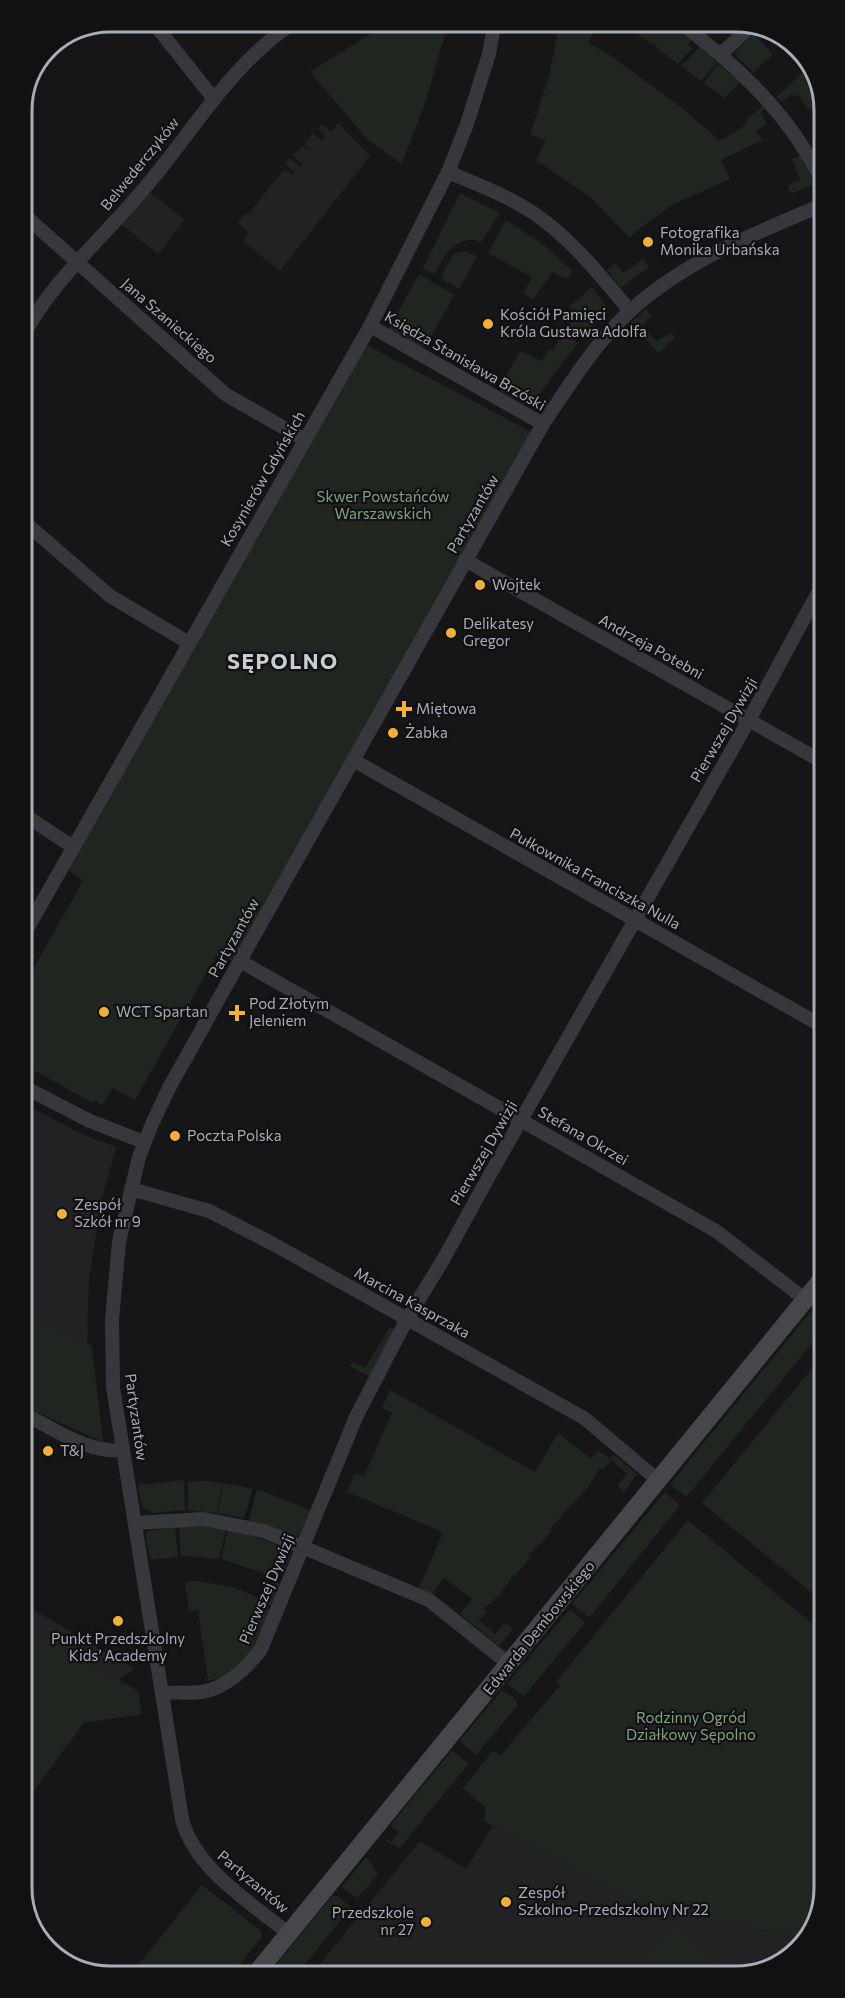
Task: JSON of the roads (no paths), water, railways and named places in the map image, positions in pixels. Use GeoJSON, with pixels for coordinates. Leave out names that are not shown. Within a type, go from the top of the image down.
{"type":"FeatureCollection","features":[{"type":"Feature","properties":{"kind":"street"},"geometry":{"type":"LineString","coordinates":[[161,32],[214,99]]}},
{"type":"Feature","properties":{"kind":"street","name":"Belwederczyków"},"geometry":{"type":"LineString","coordinates":[[32,320],[38,309],[147,186],[214,99],[255,52],[281,32]]}},
{"type":"Feature","properties":{"kind":"street","name":"Kosynierów Gdyńskich"},"geometry":{"type":"LineString","coordinates":[[32,920],[370,326],[448,172],[486,64],[493,32]]}},
{"type":"Feature","properties":{"kind":"street"},"geometry":{"type":"LineString","coordinates":[[692,32],[721,54],[778,110],[806,149],[814,165]]}},
{"type":"Feature","properties":{"kind":"street"},"geometry":{"type":"LineString","coordinates":[[721,54],[744,32]]}},
{"type":"Feature","properties":{"kind":"street"},"geometry":{"type":"LineString","coordinates":[[448,172],[507,198],[550,225],[576,247],[630,311]]}},
{"type":"Feature","properties":{"kind":"street","name":"Partyzantów"},"geometry":{"type":"LineString","coordinates":[[288,1933],[201,1860],[189,1840],[182,1819],[113,1387],[112,1320],[118,1242],[144,1142],[169,1088],[465,560],[543,424],[586,361],[630,311],[697,263],[758,232],[814,209]]}},
{"type":"Feature","properties":{"kind":"street","name":"Jana Szanieckiego"},"geometry":{"type":"LineString","coordinates":[[32,222],[225,393],[305,440]]}},
{"type":"Feature","properties":{"kind":"street","name":"Księdza Stanisława Brzóski"},"geometry":{"type":"LineString","coordinates":[[370,326],[543,424]]}},
{"type":"Feature","properties":{"kind":"street"},"geometry":{"type":"LineString","coordinates":[[32,529],[110,596],[189,643]]}},
{"type":"Feature","properties":{"kind":"street","name":"Andrzeja Potebni"},"geometry":{"type":"LineString","coordinates":[[465,560],[814,757]]}},
{"type":"Feature","properties":{"kind":"street","name":"Pierwszej Dywizji"},"geometry":{"type":"LineString","coordinates":[[162,1694],[202,1692],[220,1685],[252,1662],[270,1631],[356,1417],[407,1319],[749,720],[814,600]]}},
{"type":"Feature","properties":{"kind":"street","name":"Pułkownika Franciszka Nulla"},"geometry":{"type":"LineString","coordinates":[[353,760],[814,1021]]}},
{"type":"Feature","properties":{"kind":"street"},"geometry":{"type":"LineString","coordinates":[[32,820],[73,847]]}},
{"type":"Feature","properties":{"kind":"street","name":"Stefana Okrzei"},"geometry":{"type":"LineString","coordinates":[[240,961],[725,1236],[806,1300]]}},
{"type":"Feature","properties":{"kind":"street"},"geometry":{"type":"LineString","coordinates":[[32,1091],[90,1121],[144,1142]]}},
{"type":"Feature","properties":{"kind":"street","name":"Marcina Kasprzaka"},"geometry":{"type":"LineString","coordinates":[[131,1189],[222,1217],[407,1319],[584,1418],[659,1481]]}},
{"type":"Feature","properties":{"kind":"street","name":"Edwarda Dembowskiego"},"geometry":{"type":"LineString","coordinates":[[262,1966],[814,1290]]}},
{"type":"Feature","properties":{"kind":"street"},"geometry":{"type":"LineString","coordinates":[[32,1418],[93,1448],[107,1452],[123,1450]]}},
{"type":"Feature","properties":{"kind":"street"},"geometry":{"type":"LineString","coordinates":[[135,1523],[182,1518],[223,1521],[264,1531],[429,1600],[509,1664]]}},
{"type":"Feature","properties":{"kind":"place","name":"Fotografika Monika Urbańska"},"geometry":{"type":"Point","coordinates":[648,242]}},
{"type":"Feature","properties":{"kind":"place","name":"Kościół Pamięci Króla Gustawa Adolfa"},"geometry":{"type":"Point","coordinates":[488,324]}},
{"type":"Feature","properties":{"kind":"place","name":"Wojtek"},"geometry":{"type":"Point","coordinates":[480,585]}},
{"type":"Feature","properties":{"kind":"place","name":"Delikatesy Gregor"},"geometry":{"type":"Point","coordinates":[451,633]}},
{"type":"Feature","properties":{"kind":"place","name":"Miętowa"},"geometry":{"type":"Point","coordinates":[404,709]}},
{"type":"Feature","properties":{"kind":"place","name":"Żabka"},"geometry":{"type":"Point","coordinates":[393,733]}},
{"type":"Feature","properties":{"kind":"place","name":"WCT Spartan"},"geometry":{"type":"Point","coordinates":[104,1012]}},
{"type":"Feature","properties":{"kind":"place","name":"Pod Złotym Jeleniem"},"geometry":{"type":"Point","coordinates":[237,1013]}},
{"type":"Feature","properties":{"kind":"place","name":"Poczta Polska"},"geometry":{"type":"Point","coordinates":[175,1136]}},
{"type":"Feature","properties":{"kind":"place","name":"Zespół Szkół nr 9"},"geometry":{"type":"Point","coordinates":[62,1214]}},
{"type":"Feature","properties":{"kind":"place","name":"T&J"},"geometry":{"type":"Point","coordinates":[48,1451]}},
{"type":"Feature","properties":{"kind":"place","name":"Punkt Przedszkolny Kids’ Academy"},"geometry":{"type":"Point","coordinates":[118,1621]}},
{"type":"Feature","properties":{"kind":"place","name":"Zespół Szkolno-Przedszkolny Nr 22"},"geometry":{"type":"Point","coordinates":[506,1902]}},
{"type":"Feature","properties":{"kind":"place","name":"Przedszkole nr 27"},"geometry":{"type":"Point","coordinates":[426,1922]}},
{"type":"Feature","properties":{"kind":"district","name":"SĘPOLNO"},"geometry":{"type":"Point","coordinates":[283,662]}},
{"type":"Feature","properties":{"kind":"park label","name":"Skwer Powstańców Warszawskich"},"geometry":{"type":"Point","coordinates":[383,506]}},
{"type":"Feature","properties":{"kind":"park label","name":"Rodzinny Ogród Działkowy Sępolno"},"geometry":{"type":"Point","coordinates":[691,1726]}}]}
